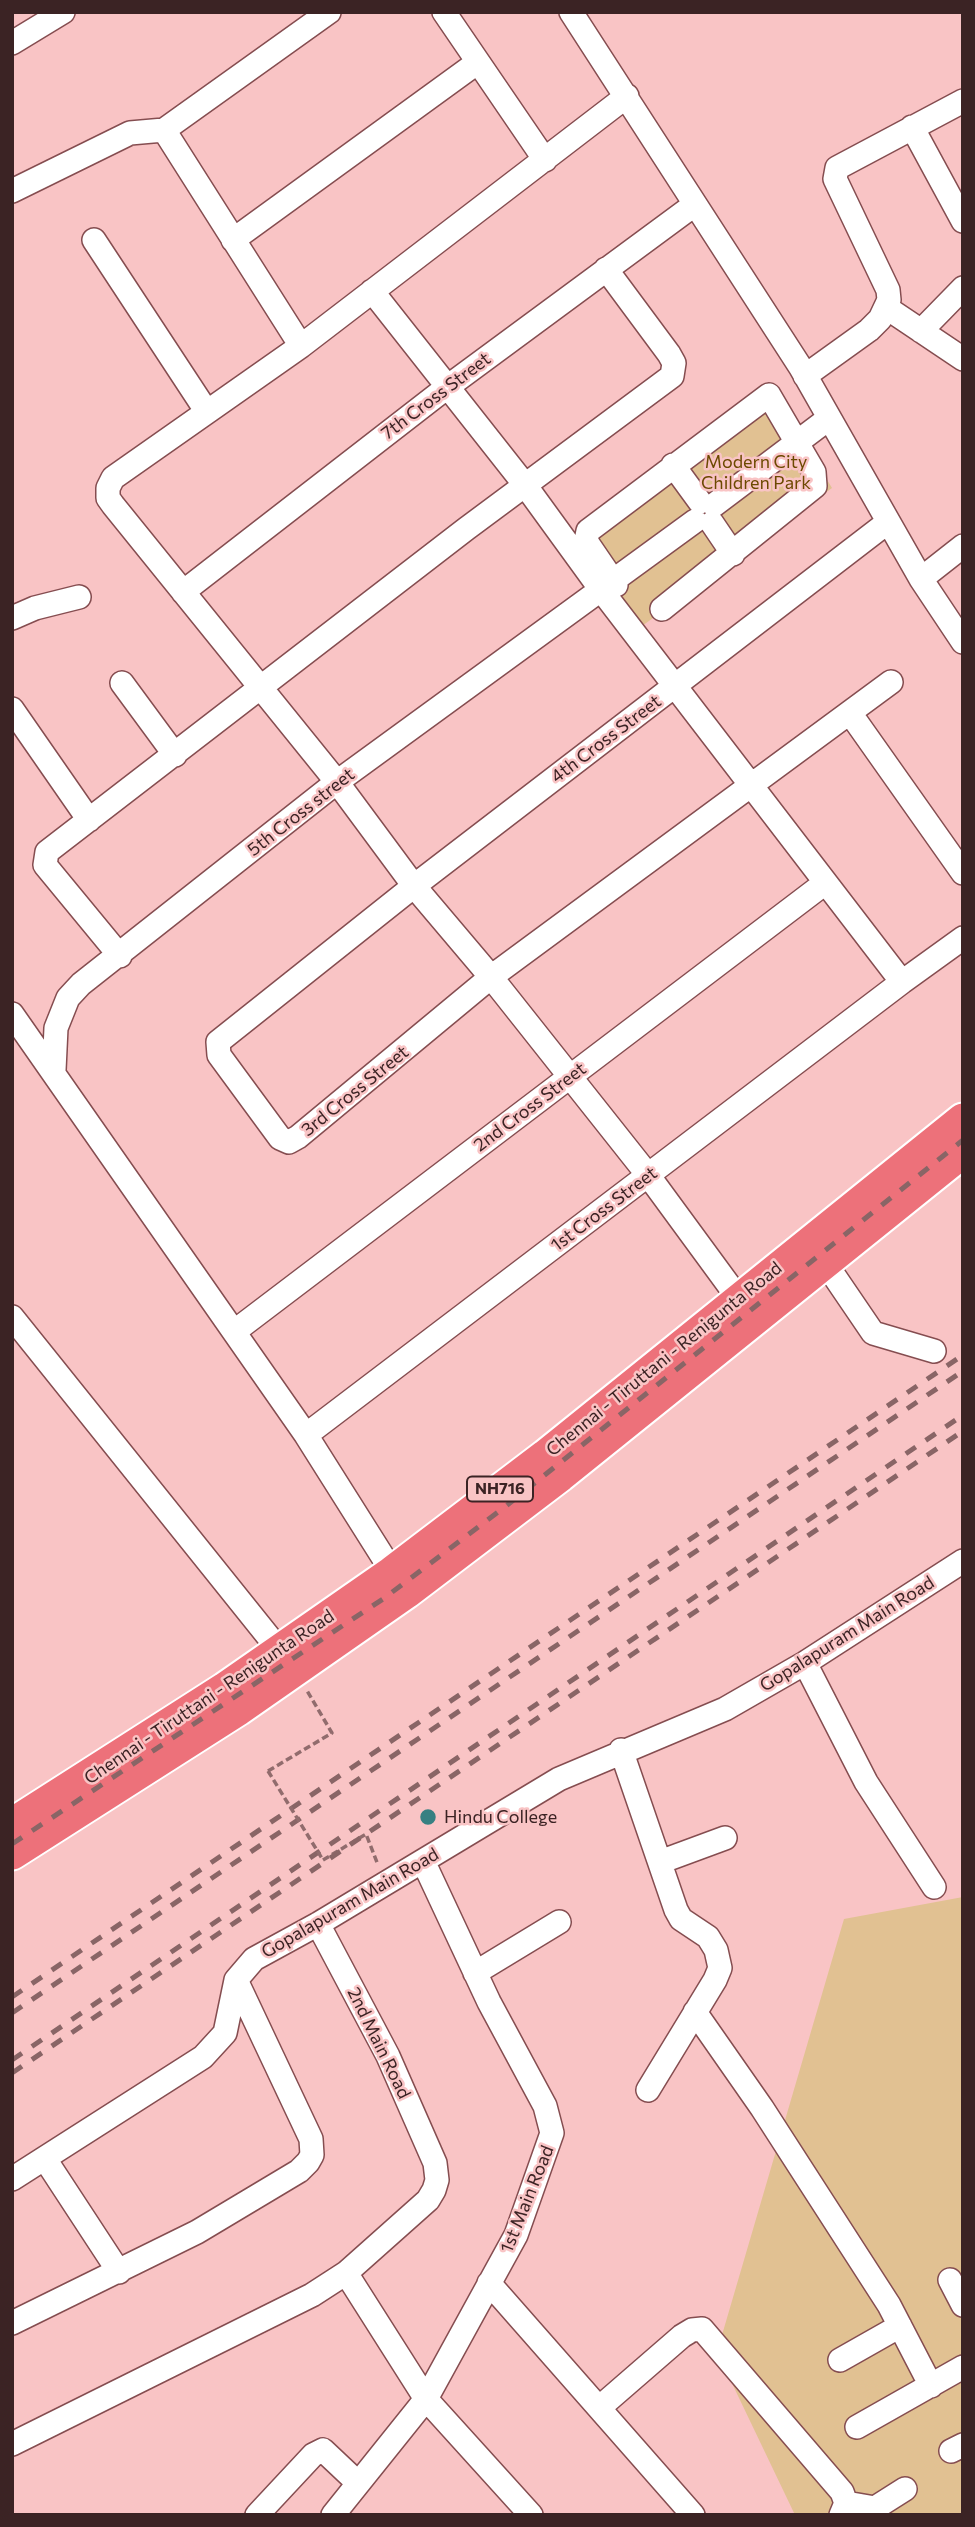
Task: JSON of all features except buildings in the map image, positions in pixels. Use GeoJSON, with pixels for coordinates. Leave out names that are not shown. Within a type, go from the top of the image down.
{"type":"FeatureCollection","features":[{"type":"Feature","properties":{"kind":"highway","name":"Chennai - Tiruttani - Renigunta Road"},"geometry":{"type":"LineString","coordinates":[[12,1853],[287,1660],[561,1475],[746,1308],[963,1120]]}},
{"type":"Feature","properties":{"kind":"highway","name":"Chennai - Tiruttani - Renigunta Road"},"geometry":{"type":"LineString","coordinates":[[746,1308],[824,1261],[963,1151]]}},
{"type":"Feature","properties":{"kind":"highway","name":"Chennai - Tiruttani - Renigunta Road"},"geometry":{"type":"LineString","coordinates":[[12,1825],[287,1660]]}},
{"type":"Feature","properties":{"kind":"street"},"geometry":{"type":"LineString","coordinates":[[12,43],[63,12]]}},
{"type":"Feature","properties":{"kind":"street"},"geometry":{"type":"LineString","coordinates":[[12,191],[130,133],[164,130],[329,12]]}},
{"type":"Feature","properties":{"kind":"street"},"geometry":{"type":"LineString","coordinates":[[444,12],[545,160]]}},
{"type":"Feature","properties":{"kind":"street"},"geometry":{"type":"LineString","coordinates":[[571,12],[805,376],[921,579],[963,642]]}},
{"type":"Feature","properties":{"kind":"street"},"geometry":{"type":"LineString","coordinates":[[233,240],[478,62]]}},
{"type":"Feature","properties":{"kind":"street"},"geometry":{"type":"LineString","coordinates":[[627,96],[301,346],[113,478],[108,488],[108,498],[263,688],[414,886],[648,1175],[746,1308]]}},
{"type":"Feature","properties":{"kind":"street"},"geometry":{"type":"LineString","coordinates":[[805,376],[869,330],[887,308],[888,290],[834,172],[840,164],[963,101]]}},
{"type":"Feature","properties":{"kind":"street"},"geometry":{"type":"LineString","coordinates":[[912,127],[963,221]]}},
{"type":"Feature","properties":{"kind":"street"},"geometry":{"type":"LineString","coordinates":[[164,130],[301,346]]}},
{"type":"Feature","properties":{"kind":"street","name":"7th Cross Street"},"geometry":{"type":"LineString","coordinates":[[183,592],[446,388],[694,205]]}},
{"type":"Feature","properties":{"kind":"street"},"geometry":{"type":"LineString","coordinates":[[94,240],[207,412]]}},
{"type":"Feature","properties":{"kind":"street"},"geometry":{"type":"LineString","coordinates":[[120,956],[44,861],[47,852],[525,485],[672,376],[674,363],[606,269]]}},
{"type":"Feature","properties":{"kind":"street"},"geometry":{"type":"LineString","coordinates":[[920,331],[963,288]]}},
{"type":"Feature","properties":{"kind":"street"},"geometry":{"type":"LineString","coordinates":[[372,291],[446,388],[608,586],[675,687],[902,982]]}},
{"type":"Feature","properties":{"kind":"street"},"geometry":{"type":"LineString","coordinates":[[887,308],[963,359]]}},
{"type":"Feature","properties":{"kind":"street"},"geometry":{"type":"LineString","coordinates":[[635,610],[608,586],[585,534],[766,396],[771,397],[814,472],[815,486],[662,608]]}},
{"type":"Feature","properties":{"kind":"street","name":"5th Cross street"},"geometry":{"type":"LineString","coordinates":[[54,1070],[56,1028],[68,998],[81,984],[120,956],[337,782],[608,586],[828,419]]}},
{"type":"Feature","properties":{"kind":"street"},"geometry":{"type":"LineString","coordinates":[[673,465],[733,554]]}},
{"type":"Feature","properties":{"kind":"street","name":"4th Cross Street"},"geometry":{"type":"LineString","coordinates":[[324,957],[888,522]]}},
{"type":"Feature","properties":{"kind":"street"},"geometry":{"type":"LineString","coordinates":[[921,579],[963,545]]}},
{"type":"Feature","properties":{"kind":"street"},"geometry":{"type":"LineString","coordinates":[[12,618],[35,608],[79,597]]}},
{"type":"Feature","properties":{"kind":"street"},"geometry":{"type":"LineString","coordinates":[[491,978],[891,682]]}},
{"type":"Feature","properties":{"kind":"street"},"geometry":{"type":"LineString","coordinates":[[121,683],[175,755]]}},
{"type":"Feature","properties":{"kind":"street"},"geometry":{"type":"LineString","coordinates":[[12,709],[89,820]]}},
{"type":"Feature","properties":{"kind":"street"},"geometry":{"type":"LineString","coordinates":[[850,712],[963,873]]}},
{"type":"Feature","properties":{"kind":"street","name":"2nd Cross Street"},"geometry":{"type":"LineString","coordinates":[[235,1331],[825,883]]}},
{"type":"Feature","properties":{"kind":"street","name":"1st Cross Street"},"geometry":{"type":"LineString","coordinates":[[306,1435],[963,938]]}},
{"type":"Feature","properties":{"kind":"street","name":"3rd Cross Street"},"geometry":{"type":"LineString","coordinates":[[324,957],[217,1047],[219,1055],[280,1138],[289,1142],[363,1086],[491,978]]}},
{"type":"Feature","properties":{"kind":"street"},"geometry":{"type":"LineString","coordinates":[[12,1014],[54,1070],[306,1435],[399,1583]]}},
{"type":"Feature","properties":{"kind":"street"},"geometry":{"type":"LineString","coordinates":[[824,1261],[873,1333],[934,1351]]}},
{"type":"Feature","properties":{"kind":"street"},"geometry":{"type":"LineString","coordinates":[[12,1317],[287,1660]]}},
{"type":"Feature","properties":{"kind":"street","name":"Gopalapuram Main Road"},"geometry":{"type":"LineString","coordinates":[[236,1980],[254,1959],[318,1924],[559,1779],[621,1750],[725,1709],[804,1663],[963,1561]]}},
{"type":"Feature","properties":{"kind":"street"},"geometry":{"type":"LineString","coordinates":[[804,1663],[866,1782],[934,1887]]}},
{"type":"Feature","properties":{"kind":"street"},"geometry":{"type":"LineString","coordinates":[[621,1750],[676,1910],[681,1919],[708,1937],[716,1950],[720,1968],[648,2090]]}},
{"type":"Feature","properties":{"kind":"street"},"geometry":{"type":"LineString","coordinates":[[660,1863],[725,1838]]}},
{"type":"Feature","properties":{"kind":"street","name":"1st Main Road"},"geometry":{"type":"LineString","coordinates":[[333,2515],[426,2399],[516,2235],[552,2133],[545,2106],[475,1973],[422,1861]]}},
{"type":"Feature","properties":{"kind":"street"},"geometry":{"type":"LineString","coordinates":[[475,1973],[559,1922]]}},
{"type":"Feature","properties":{"kind":"street","name":"2nd Main Road"},"geometry":{"type":"LineString","coordinates":[[318,1924],[388,2056],[435,2163],[437,2180],[428,2200],[346,2273]]}},
{"type":"Feature","properties":{"kind":"street"},"geometry":{"type":"LineString","coordinates":[[12,2179],[203,2057],[225,2033],[236,1980]]}},
{"type":"Feature","properties":{"kind":"street"},"geometry":{"type":"LineString","coordinates":[[12,2323],[197,2232],[299,2171],[312,2155],[311,2139],[236,1980]]}},
{"type":"Feature","properties":{"kind":"street"},"geometry":{"type":"LineString","coordinates":[[695,2012],[762,2108],[900,2326],[931,2386]]}},
{"type":"Feature","properties":{"kind":"street"},"geometry":{"type":"LineString","coordinates":[[45,2159],[120,2272]]}},
{"type":"Feature","properties":{"kind":"street"},"geometry":{"type":"LineString","coordinates":[[12,2444],[300,2301],[346,2273],[426,2399],[531,2515]]}},
{"type":"Feature","properties":{"kind":"street"},"geometry":{"type":"LineString","coordinates":[[950,2280],[963,2305]]}},
{"type":"Feature","properties":{"kind":"street"},"geometry":{"type":"LineString","coordinates":[[489,2283],[693,2515]]}},
{"type":"Feature","properties":{"kind":"street"},"geometry":{"type":"LineString","coordinates":[[840,2360],[900,2326]]}},
{"type":"Feature","properties":{"kind":"street"},"geometry":{"type":"LineString","coordinates":[[599,2408],[682,2336],[692,2330],[702,2329],[842,2492],[843,2509],[875,2508],[905,2489]]}},
{"type":"Feature","properties":{"kind":"street"},"geometry":{"type":"LineString","coordinates":[[857,2427],[963,2367]]}},
{"type":"Feature","properties":{"kind":"street"},"geometry":{"type":"LineString","coordinates":[[257,2515],[313,2455],[323,2450],[358,2483]]}},
{"type":"Feature","properties":{"kind":"path"},"geometry":{"type":"LineString","coordinates":[[287,1660],[332,1733],[268,1772],[323,1860],[366,1834],[386,1883]]}},
{"type":"Feature","properties":{"kind":"green space","name":"Modern City Children Park"},"geometry":{"type":"Polygon","coordinates":[[[772,388],[832,488],[642,626],[579,536],[772,388]]]}},
{"type":"Feature","properties":{"kind":"green space"},"geometry":{"type":"Polygon","coordinates":[[[963,1897],[963,2515],[795,2515],[717,2352],[844,1919],[963,1897]]]}},
{"type":"Feature","properties":{"kind":"railway"},"geometry":{"type":"LineString","coordinates":[[12,1844],[383,1599],[506,1506],[963,1140]]}},
{"type":"Feature","properties":{"kind":"railway"},"geometry":{"type":"LineString","coordinates":[[12,1997],[963,1355]]}},
{"type":"Feature","properties":{"kind":"railway"},"geometry":{"type":"LineString","coordinates":[[12,2013],[963,1371]]}},
{"type":"Feature","properties":{"kind":"railway"},"geometry":{"type":"LineString","coordinates":[[12,2060],[963,1415]]}},
{"type":"Feature","properties":{"kind":"railway"},"geometry":{"type":"LineString","coordinates":[[12,2073],[963,1431]]}},
{"type":"Feature","properties":{"kind":"place","name":"Hindu College"},"geometry":{"type":"Point","coordinates":[428,1817]}}]}
